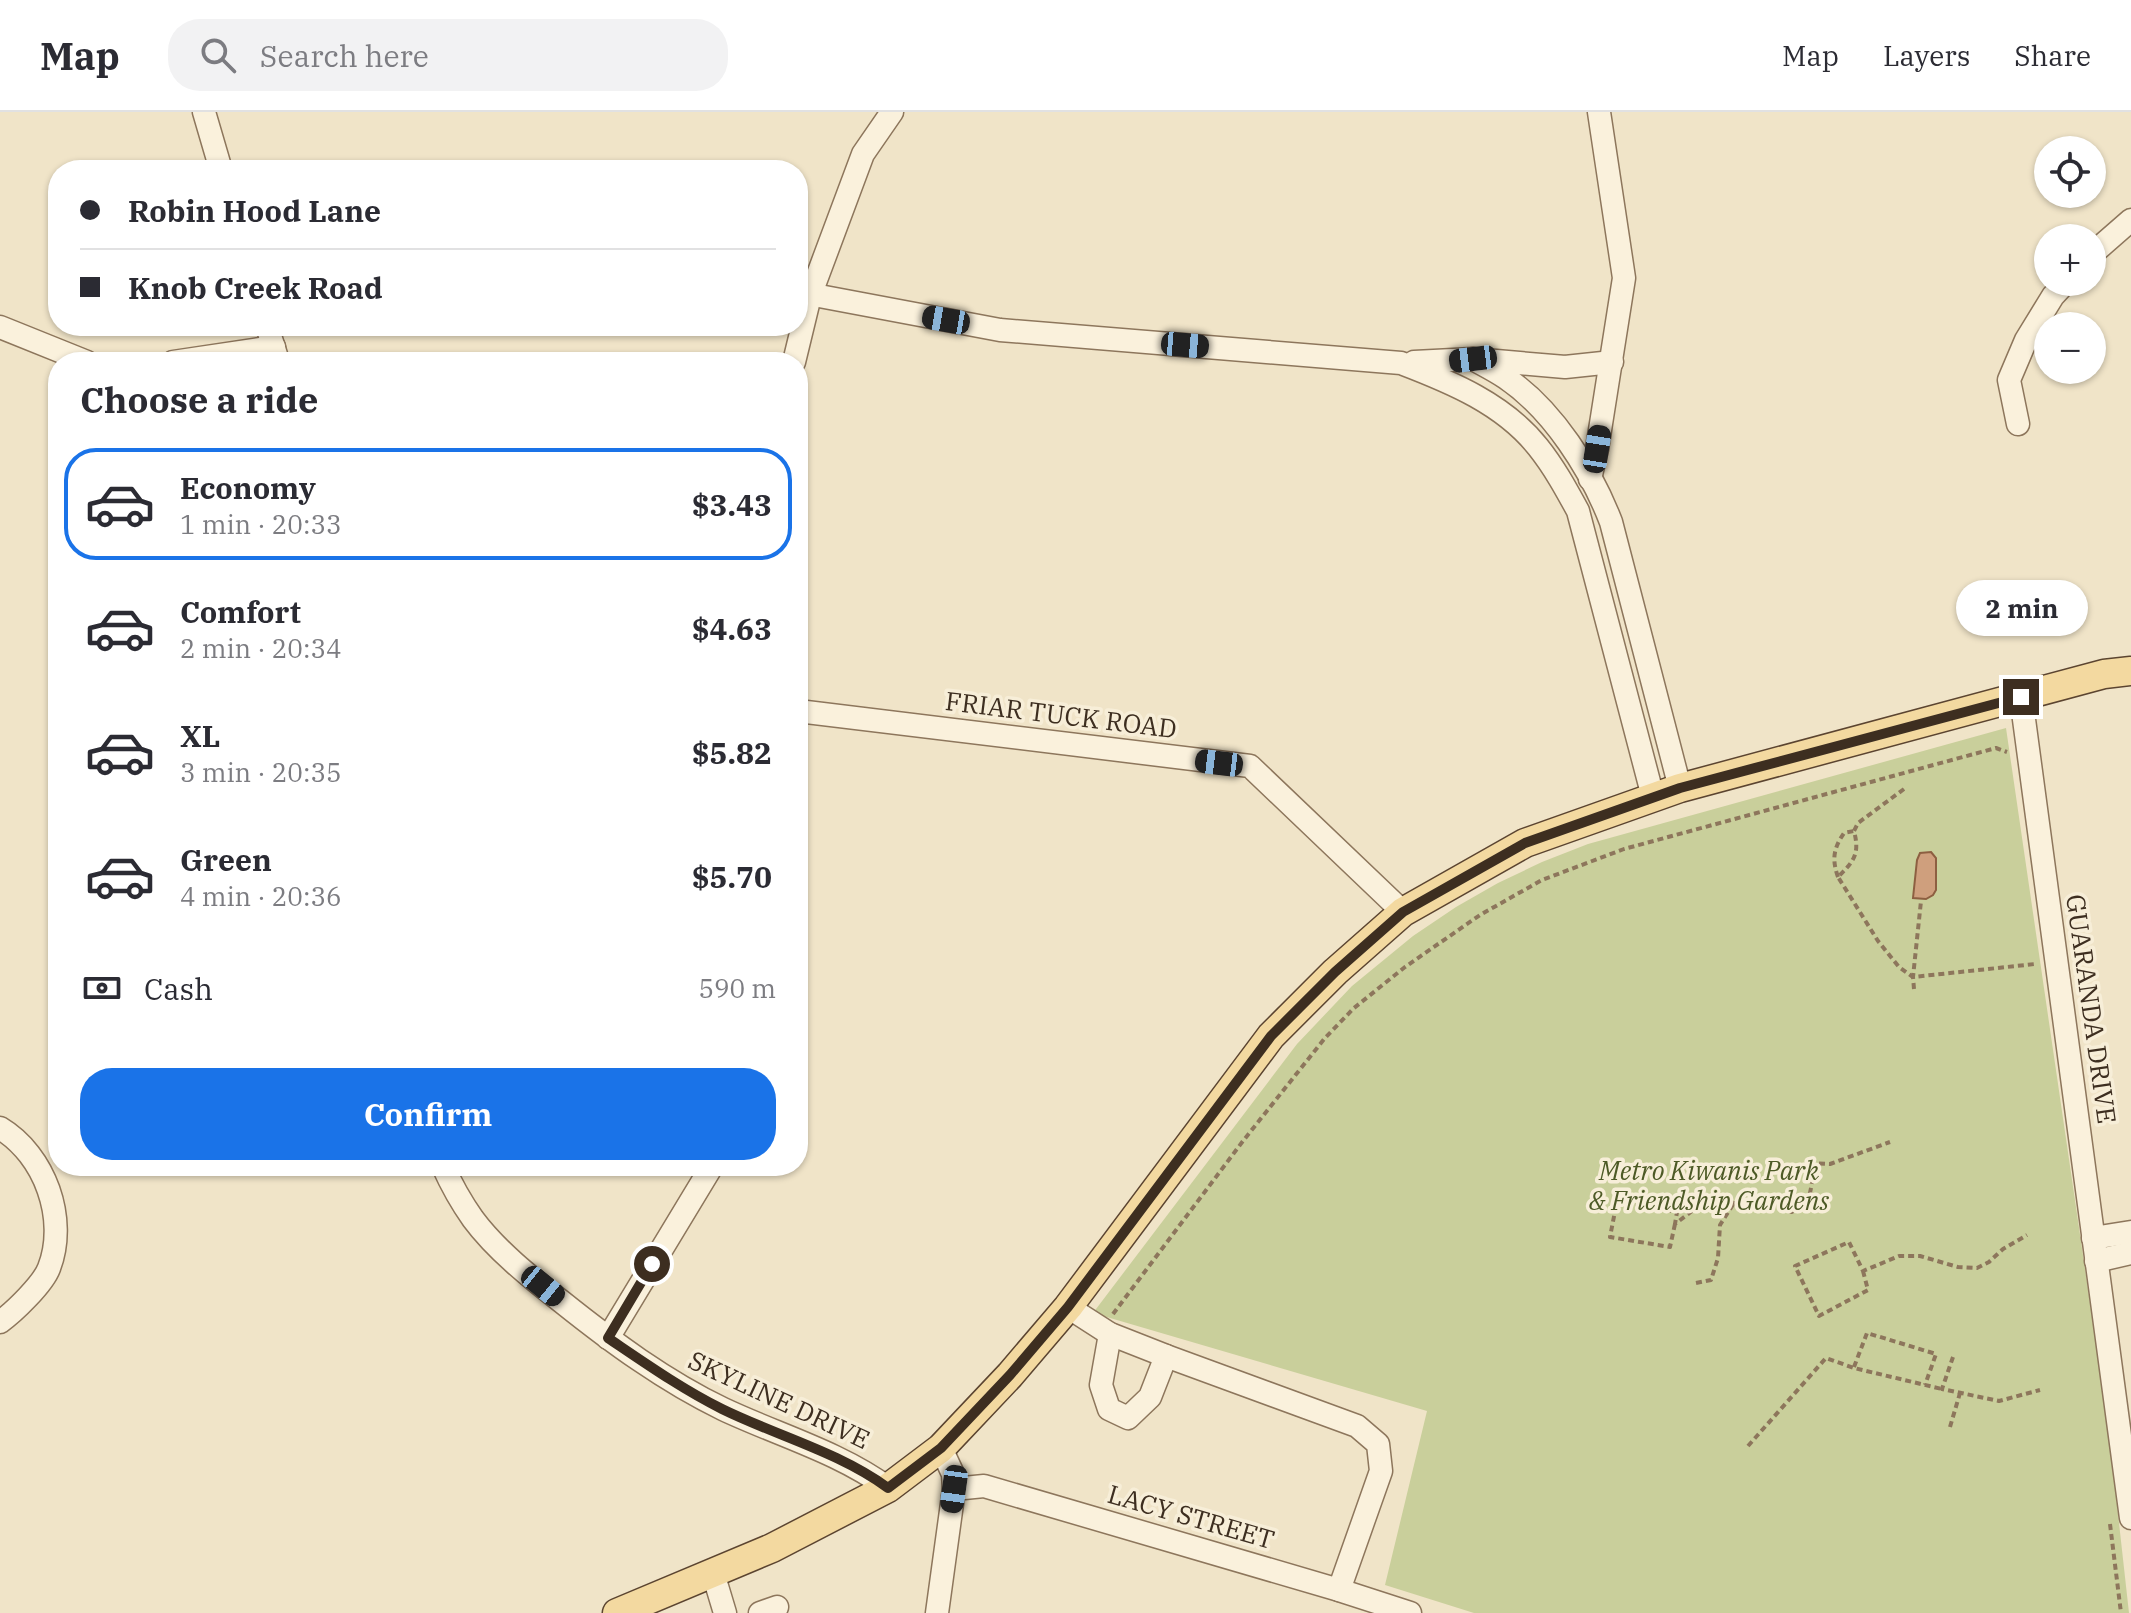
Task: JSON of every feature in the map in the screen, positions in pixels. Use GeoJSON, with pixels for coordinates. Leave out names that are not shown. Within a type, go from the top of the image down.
{"type":"FeatureCollection","features":[{"type":"Feature","properties":{"kind":"main road"},"geometry":{"type":"LineString","coordinates":[[617,1613],[772,1548],[888,1488],[941,1448],[1010,1375],[1068,1307],[1271,1036],[1335,972],[1403,912],[1525,843],[1680,788],[2104,674],[2131,671]]}},
{"type":"Feature","properties":{"kind":"street"},"geometry":{"type":"LineString","coordinates":[[204,112],[218,160]]}},
{"type":"Feature","properties":{"kind":"street"},"geometry":{"type":"LineString","coordinates":[[808,285],[863,154],[892,112]]}},
{"type":"Feature","properties":{"kind":"street"},"geometry":{"type":"LineString","coordinates":[[1590,479],[1624,278],[1599,112]]}},
{"type":"Feature","properties":{"kind":"street"},"geometry":{"type":"LineString","coordinates":[[2106,242],[2131,220]]}},
{"type":"Feature","properties":{"kind":"street"},"geometry":{"type":"LineString","coordinates":[[808,295],[1000,330],[1401,363],[1473,359],[1565,367],[1612,362]]}},
{"type":"Feature","properties":{"kind":"street"},"geometry":{"type":"LineString","coordinates":[[2018,424],[2009,380],[2026,340],[2053,296]]}},
{"type":"Feature","properties":{"kind":"street"},"geometry":{"type":"LineString","coordinates":[[0,327],[62,352]]}},
{"type":"Feature","properties":{"kind":"street"},"geometry":{"type":"LineString","coordinates":[[232,352],[273,345]]}},
{"type":"Feature","properties":{"kind":"street"},"geometry":{"type":"LineString","coordinates":[[1473,359],[1506,378],[1530,399],[1570,444],[1602,500],[1611,522],[1680,788]]}},
{"type":"Feature","properties":{"kind":"street"},"geometry":{"type":"LineString","coordinates":[[1401,363],[1480,397],[1537,444],[1559,476],[1578,511],[1653,797]]}},
{"type":"Feature","properties":{"kind":"street"},"geometry":{"type":"LineString","coordinates":[[1511,421],[1565,367]]}},
{"type":"Feature","properties":{"kind":"street"},"geometry":{"type":"LineString","coordinates":[[1578,511],[1602,500]]}},
{"type":"Feature","properties":{"kind":"street","name":"GUARANDA DRIVE"},"geometry":{"type":"LineString","coordinates":[[2021,697],[2131,1518]]}},
{"type":"Feature","properties":{"kind":"street","name":"FRIAR TUCK ROAD"},"geometry":{"type":"LineString","coordinates":[[808,712],[1250,766],[1403,912]]}},
{"type":"Feature","properties":{"kind":"street"},"geometry":{"type":"LineString","coordinates":[[0,1128],[19,1141],[47,1185],[55,1212],[57,1242],[48,1271],[0,1322]]}},
{"type":"Feature","properties":{"kind":"street","name":"SKYLINE DRIVE"},"geometry":{"type":"LineString","coordinates":[[448,1176],[474,1221],[521,1269],[608,1338],[667,1378],[722,1409],[865,1471],[888,1488]]}},
{"type":"Feature","properties":{"kind":"street"},"geometry":{"type":"LineString","coordinates":[[608,1338],[706,1176]]}},
{"type":"Feature","properties":{"kind":"street"},"geometry":{"type":"LineString","coordinates":[[2093,1238],[2131,1232]]}},
{"type":"Feature","properties":{"kind":"street"},"geometry":{"type":"LineString","coordinates":[[2096,1261],[2131,1253]]}},
{"type":"Feature","properties":{"kind":"street"},"geometry":{"type":"LineString","coordinates":[[1068,1307],[1106,1331],[1166,1356],[1357,1426],[1378,1444],[1381,1471],[1339,1590]]}},
{"type":"Feature","properties":{"kind":"street"},"geometry":{"type":"LineString","coordinates":[[1106,1331],[1101,1385],[1109,1409],[1128,1418],[1150,1397],[1166,1356]]}},
{"type":"Feature","properties":{"kind":"street"},"geometry":{"type":"LineString","coordinates":[[937,1613],[954,1489],[953,1474],[941,1448]]}},
{"type":"Feature","properties":{"kind":"street","name":"LACY STREET"},"geometry":{"type":"LineString","coordinates":[[954,1489],[984,1486],[1410,1613]]}},
{"type":"Feature","properties":{"kind":"street"},"geometry":{"type":"LineString","coordinates":[[713,1573],[725,1613]]}},
{"type":"Feature","properties":{"kind":"path"},"geometry":{"type":"LineString","coordinates":[[1106,1331],[1243,1141],[1325,1038],[1354,1008],[1405,967],[1480,915],[1542,880],[1624,849],[1996,748],[2009,753],[2012,760]]}},
{"type":"Feature","properties":{"kind":"path"},"geometry":{"type":"LineString","coordinates":[[1838,877],[1852,863],[1857,845],[1854,831],[1858,823],[1904,789]]}},
{"type":"Feature","properties":{"kind":"path"},"geometry":{"type":"LineString","coordinates":[[1854,831],[1844,833],[1838,842],[1832,861],[1838,877],[1878,941],[1899,967],[1913,977],[2042,963]]}},
{"type":"Feature","properties":{"kind":"path"},"geometry":{"type":"LineString","coordinates":[[1914,989],[1921,901]]}},
{"type":"Feature","properties":{"kind":"path"},"geometry":{"type":"LineString","coordinates":[[1809,1163],[1830,1164],[1890,1142]]}},
{"type":"Feature","properties":{"kind":"path"},"geometry":{"type":"LineString","coordinates":[[1675,1224],[1677,1212],[1617,1201],[1610,1237],[1670,1247],[1675,1224],[1713,1195],[1734,1203],[1757,1203],[1792,1212],[1809,1198],[1816,1163]]}},
{"type":"Feature","properties":{"kind":"path"},"geometry":{"type":"LineString","coordinates":[[1696,1283],[1711,1280],[1718,1258],[1720,1225],[1734,1203]]}},
{"type":"Feature","properties":{"kind":"path"},"geometry":{"type":"LineString","coordinates":[[1863,1271],[1899,1256],[1920,1256],[1958,1267],[1977,1268],[2027,1235]]}},
{"type":"Feature","properties":{"kind":"path"},"geometry":{"type":"LineString","coordinates":[[1849,1242],[1863,1271],[1868,1290],[1819,1316],[1795,1266],[1849,1242]]}},
{"type":"Feature","properties":{"kind":"path"},"geometry":{"type":"LineString","coordinates":[[1854,1368],[1867,1333],[1936,1354],[1925,1385]]}},
{"type":"Feature","properties":{"kind":"path"},"geometry":{"type":"LineString","coordinates":[[1942,1389],[1953,1357]]}},
{"type":"Feature","properties":{"kind":"path"},"geometry":{"type":"LineString","coordinates":[[1748,1446],[1826,1358],[1854,1368],[1999,1401],[2040,1390]]}},
{"type":"Feature","properties":{"kind":"path"},"geometry":{"type":"LineString","coordinates":[[1950,1427],[1960,1393]]}},
{"type":"Feature","properties":{"kind":"green space","name":"Metro Kiwanis Park & Friendship Gardens"},"geometry":{"type":"Polygon","coordinates":[[[2006,728],[2109,1433],[2129,1613],[1474,1613],[1385,1585],[1427,1411],[1093,1313],[1297,1044],[1352,986],[1413,936],[1456,907],[1542,862],[1588,844],[2006,728]]]}},
{"type":"Feature","properties":{"kind":"building"},"geometry":{"type":"Polygon","coordinates":[[[1931,852],[1936,858],[1936,890],[1926,899],[1913,898],[1917,860],[1920,853],[1931,852]]]}},
{"type":"Feature","properties":{"kind":"route"},"geometry":{"type":"LineString","coordinates":[[652,1264],[608,1338],[667,1378],[722,1409],[865,1471],[888,1488],[941,1448],[1010,1375],[1068,1307],[1271,1036],[1335,972],[1403,912],[1525,843],[1653,797],[2021,697]]}}]}
